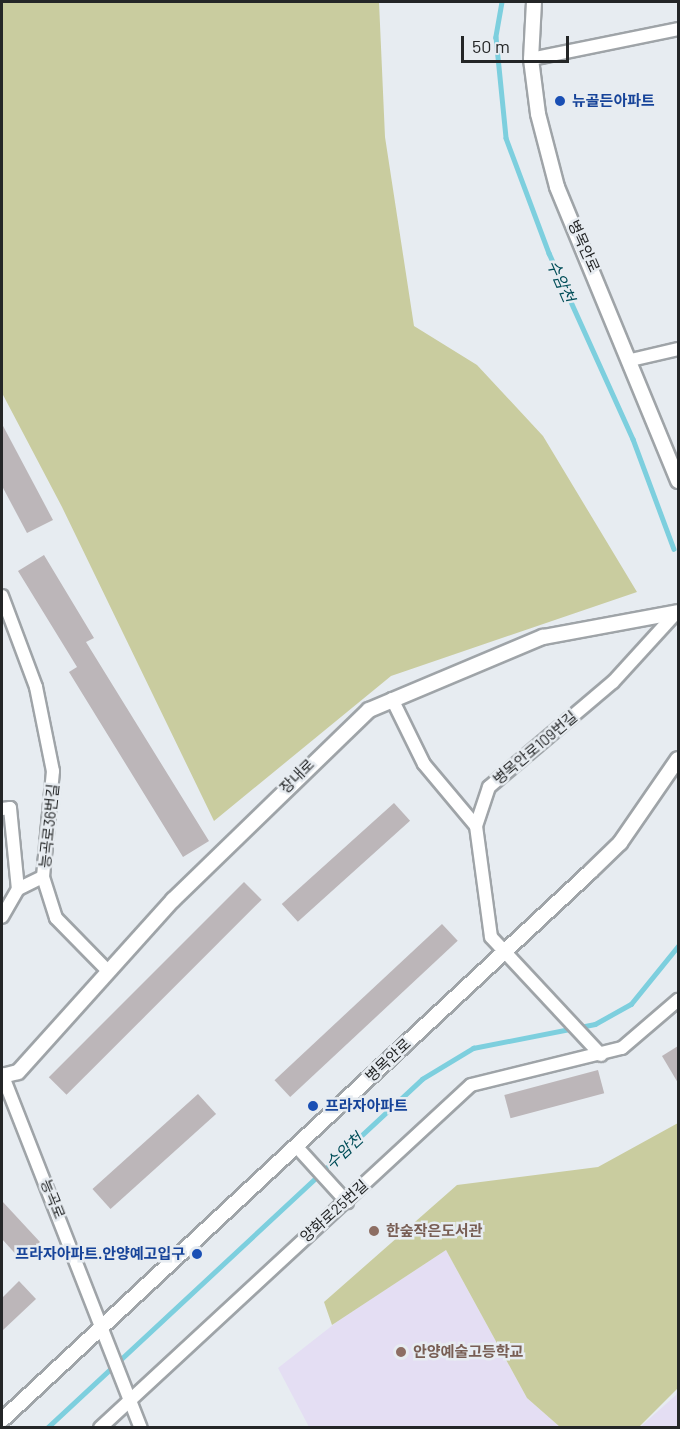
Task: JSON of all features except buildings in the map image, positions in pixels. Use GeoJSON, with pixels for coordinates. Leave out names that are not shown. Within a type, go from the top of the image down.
{"type":"FeatureCollection","features":[{"type":"Feature","properties":{"kind":"street","name":"병목안로"},"geometry":{"type":"LineString","coordinates":[[534,2],[531,59],[538,114],[557,187],[631,360],[678,481]]}},
{"type":"Feature","properties":{"kind":"street"},"geometry":{"type":"LineString","coordinates":[[531,59],[678,29]]}},
{"type":"Feature","properties":{"kind":"street"},"geometry":{"type":"LineString","coordinates":[[631,360],[678,349]]}},
{"type":"Feature","properties":{"kind":"street","name":"능곡로36번길"},"geometry":{"type":"LineString","coordinates":[[2,596],[36,687],[53,771],[43,877],[56,918],[107,970]]}},
{"type":"Feature","properties":{"kind":"street","name":"장내로"},"geometry":{"type":"LineString","coordinates":[[2,1076],[18,1072],[107,970],[325,748],[369,710],[543,637],[678,612]]}},
{"type":"Feature","properties":{"kind":"street","name":"병목안로109번길"},"geometry":{"type":"LineString","coordinates":[[600,1055],[491,937],[476,826],[489,787],[613,682],[678,612]]}},
{"type":"Feature","properties":{"kind":"street"},"geometry":{"type":"LineString","coordinates":[[392,699],[424,764],[476,826]]}},
{"type":"Feature","properties":{"kind":"street","name":"병목안로"},"geometry":{"type":"LineString","coordinates":[[2,1420],[620,843],[678,759]]}},
{"type":"Feature","properties":{"kind":"street"},"geometry":{"type":"LineString","coordinates":[[2,809],[10,808],[18,889]]}},
{"type":"Feature","properties":{"kind":"street"},"geometry":{"type":"LineString","coordinates":[[2,917],[18,889],[43,877]]}},
{"type":"Feature","properties":{"kind":"street","name":"양화로25번길"},"geometry":{"type":"LineString","coordinates":[[100,1428],[127,1396],[347,1202],[471,1084],[622,1048],[678,1000]]}},
{"type":"Feature","properties":{"kind":"street","name":"능곡로"},"geometry":{"type":"LineString","coordinates":[[2,1076],[103,1325],[127,1396],[141,1428]]}},
{"type":"Feature","properties":{"kind":"street"},"geometry":{"type":"LineString","coordinates":[[296,1146],[347,1202]]}},
{"type":"Feature","properties":{"kind":"shaded area","name":"안양예술고등학교"},"geometry":{"type":"Polygon","coordinates":[[[446,1250],[527,1398],[560,1427],[309,1427],[278,1368],[338,1321],[446,1250]]]}},
{"type":"Feature","properties":{"kind":"shaded area"},"geometry":{"type":"Polygon","coordinates":[[[678,1388],[678,1427],[639,1428],[676,1395],[678,1388]]]}},
{"type":"Feature","properties":{"kind":"green space"},"geometry":{"type":"Polygon","coordinates":[[[2,2],[379,2],[385,137],[414,326],[477,365],[543,436],[637,592],[391,676],[214,821],[62,507],[2,393],[2,2]]]}},
{"type":"Feature","properties":{"kind":"green space"},"geometry":{"type":"Polygon","coordinates":[[[678,1123],[678,1388],[639,1427],[560,1427],[527,1398],[446,1250],[332,1325],[324,1302],[457,1185],[598,1167],[678,1123]]]}},
{"type":"Feature","properties":{"kind":"waterway","name":"수암천"},"geometry":{"type":"LineString","coordinates":[[502,2],[496,37],[506,138],[549,253],[633,439],[674,549]]}},
{"type":"Feature","properties":{"kind":"waterway","name":"수암천"},"geometry":{"type":"LineString","coordinates":[[47,1428],[422,1079],[473,1048],[595,1024],[631,1004],[678,946]]}},
{"type":"Feature","properties":{"kind":"place","name":"뉴골든아파트"},"geometry":{"type":"Point","coordinates":[560,101]}},
{"type":"Feature","properties":{"kind":"place","name":"프라자아파트"},"geometry":{"type":"Point","coordinates":[313,1106]}},
{"type":"Feature","properties":{"kind":"place","name":"한숲작은도서관"},"geometry":{"type":"Point","coordinates":[374,1231]}},
{"type":"Feature","properties":{"kind":"place","name":"프라자아파트.안양예고입구"},"geometry":{"type":"Point","coordinates":[197,1254]}},
{"type":"Feature","properties":{"kind":"place","name":"안양예술고등학교"},"geometry":{"type":"Point","coordinates":[401,1352]}}]}
